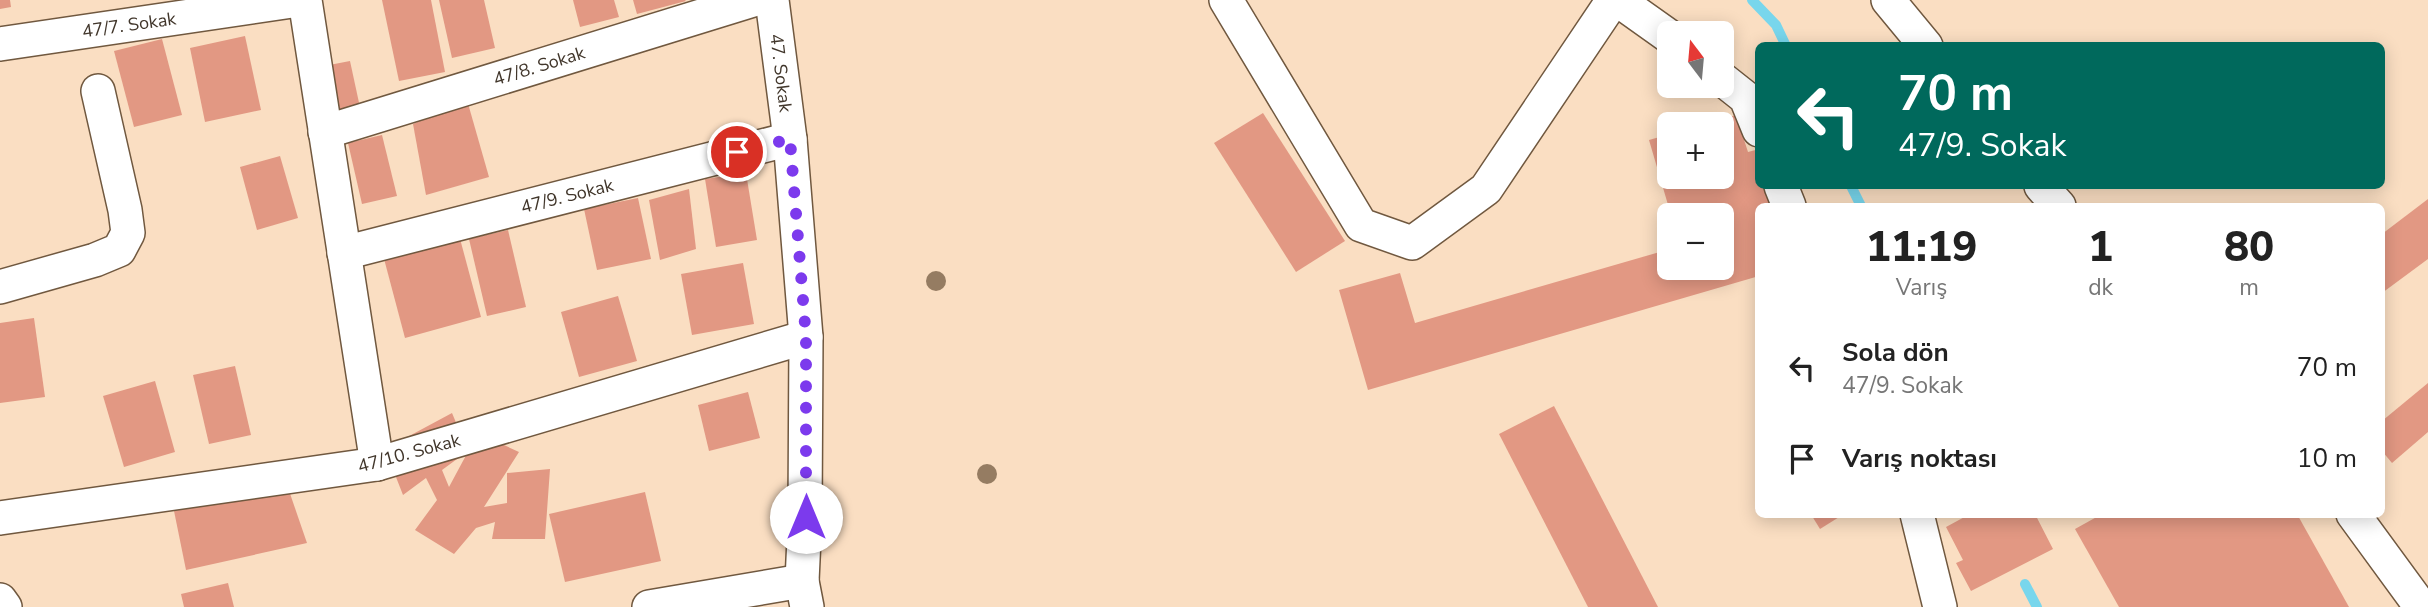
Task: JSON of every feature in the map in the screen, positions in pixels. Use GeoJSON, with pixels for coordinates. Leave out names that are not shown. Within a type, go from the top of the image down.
{"type":"FeatureCollection","features":[{"type":"Feature","properties":{"kind":"street","name":"47/7. Sokak"},"geometry":{"type":"LineString","coordinates":[[0,44],[299,0]]}},
{"type":"Feature","properties":{"kind":"street"},"geometry":{"type":"LineString","coordinates":[[305,0],[377,464]]}},
{"type":"Feature","properties":{"kind":"street","name":"47/8. Sokak"},"geometry":{"type":"LineString","coordinates":[[326,132],[753,0]]}},
{"type":"Feature","properties":{"kind":"street","name":"47. Sokak"},"geometry":{"type":"LineString","coordinates":[[772,0],[790,139],[806,337],[805,594]]}},
{"type":"Feature","properties":{"kind":"street"},"geometry":{"type":"LineString","coordinates":[[1226,0],[1361,225],[1412,243],[1486,189],[1613,0]]}},
{"type":"Feature","properties":{"kind":"street"},"geometry":{"type":"LineString","coordinates":[[1618,0],[1657,28]]}},
{"type":"Feature","properties":{"kind":"street"},"geometry":{"type":"LineString","coordinates":[[1888,0],[1923,42]]}},
{"type":"Feature","properties":{"kind":"street"},"geometry":{"type":"LineString","coordinates":[[1734,88],[1746,98],[1755,120]]}},
{"type":"Feature","properties":{"kind":"street"},"geometry":{"type":"LineString","coordinates":[[0,287],[95,260],[119,250],[128,233],[98,91]]}},
{"type":"Feature","properties":{"kind":"street","name":"47/9. Sokak"},"geometry":{"type":"LineString","coordinates":[[344,253],[790,139]]}},
{"type":"Feature","properties":{"kind":"street"},"geometry":{"type":"LineString","coordinates":[[2044,189],[2056,203]]}},
{"type":"Feature","properties":{"kind":"street","name":"47/10. Sokak"},"geometry":{"type":"LineString","coordinates":[[0,518],[377,464],[806,337]]}},
{"type":"Feature","properties":{"kind":"street"},"geometry":{"type":"LineString","coordinates":[[1918,518],[1940,607]]}},
{"type":"Feature","properties":{"kind":"street"},"geometry":{"type":"LineString","coordinates":[[2356,518],[2421,607]]}},
{"type":"Feature","properties":{"kind":"street"},"geometry":{"type":"LineString","coordinates":[[649,607],[805,594]]}},
{"type":"Feature","properties":{"kind":"street"},"geometry":{"type":"LineString","coordinates":[[0,600],[5,607]]}},
{"type":"Feature","properties":{"kind":"building"},"geometry":{"type":"Polygon","coordinates":[[[0,0],[10,0],[11,7],[0,9],[0,0]]]}},
{"type":"Feature","properties":{"kind":"building"},"geometry":{"type":"Polygon","coordinates":[[[382,0],[431,0],[445,72],[399,81],[382,0]]]}},
{"type":"Feature","properties":{"kind":"building"},"geometry":{"type":"Polygon","coordinates":[[[439,0],[484,0],[495,48],[452,58],[439,0]]]}},
{"type":"Feature","properties":{"kind":"building"},"geometry":{"type":"Polygon","coordinates":[[[573,0],[614,0],[619,17],[580,27],[573,0]]]}},
{"type":"Feature","properties":{"kind":"building"},"geometry":{"type":"Polygon","coordinates":[[[633,0],[685,0],[686,1],[637,14],[633,0]]]}},
{"type":"Feature","properties":{"kind":"building"},"geometry":{"type":"Polygon","coordinates":[[[245,36],[261,110],[205,122],[190,48],[245,36]]]}},
{"type":"Feature","properties":{"kind":"building"},"geometry":{"type":"Polygon","coordinates":[[[162,39],[182,115],[134,127],[114,51],[162,39]]]}},
{"type":"Feature","properties":{"kind":"building"},"geometry":{"type":"Polygon","coordinates":[[[350,61],[361,112],[335,118],[324,66],[350,61]]]}},
{"type":"Feature","properties":{"kind":"building"},"geometry":{"type":"Polygon","coordinates":[[[467,100],[489,177],[426,195],[413,124],[467,100]]]}},
{"type":"Feature","properties":{"kind":"building"},"geometry":{"type":"Polygon","coordinates":[[[1263,113],[1345,241],[1296,272],[1214,143],[1263,113]]]}},
{"type":"Feature","properties":{"kind":"building"},"geometry":{"type":"Polygon","coordinates":[[[1736,115],[1748,152],[1755,150],[1755,189],[1772,189],[1776,203],[1755,203],[1755,277],[1368,390],[1339,290],[1400,273],[1415,323],[1657,253],[1657,280],[1734,280],[1734,203],[1667,203],[1663,189],[1734,189],[1736,115]]]}},
{"type":"Feature","properties":{"kind":"building"},"geometry":{"type":"Polygon","coordinates":[[[382,135],[397,196],[362,204],[348,143],[382,135]]]}},
{"type":"Feature","properties":{"kind":"building"},"geometry":{"type":"Polygon","coordinates":[[[1657,138],[1657,167],[1649,140],[1657,138]]]}},
{"type":"Feature","properties":{"kind":"building"},"geometry":{"type":"Polygon","coordinates":[[[280,156],[298,218],[257,230],[240,167],[280,156]]]}},
{"type":"Feature","properties":{"kind":"building"},"geometry":{"type":"Polygon","coordinates":[[[746,173],[757,240],[716,247],[705,179],[746,173]]]}},
{"type":"Feature","properties":{"kind":"building"},"geometry":{"type":"Polygon","coordinates":[[[689,189],[696,249],[660,260],[649,200],[689,189]]]}},
{"type":"Feature","properties":{"kind":"building"},"geometry":{"type":"Polygon","coordinates":[[[638,198],[651,259],[597,270],[584,209],[638,198]]]}},
{"type":"Feature","properties":{"kind":"building"},"geometry":{"type":"Polygon","coordinates":[[[2428,199],[2428,259],[2385,291],[2385,232],[2428,199]]]}},
{"type":"Feature","properties":{"kind":"building"},"geometry":{"type":"Polygon","coordinates":[[[508,230],[526,307],[487,316],[469,239],[508,230]]]}},
{"type":"Feature","properties":{"kind":"building"},"geometry":{"type":"Polygon","coordinates":[[[459,235],[481,317],[405,338],[383,255],[459,235]]]}},
{"type":"Feature","properties":{"kind":"building"},"geometry":{"type":"Polygon","coordinates":[[[743,263],[754,324],[692,335],[681,274],[743,263]]]}},
{"type":"Feature","properties":{"kind":"building"},"geometry":{"type":"Polygon","coordinates":[[[618,296],[637,361],[579,377],[561,312],[618,296]]]}},
{"type":"Feature","properties":{"kind":"building"},"geometry":{"type":"Polygon","coordinates":[[[34,318],[45,397],[0,403],[0,323],[34,318]]]}},
{"type":"Feature","properties":{"kind":"building"},"geometry":{"type":"Polygon","coordinates":[[[235,366],[251,435],[209,444],[193,375],[235,366]]]}},
{"type":"Feature","properties":{"kind":"building"},"geometry":{"type":"Polygon","coordinates":[[[155,381],[175,452],[124,467],[103,396],[155,381]]]}},
{"type":"Feature","properties":{"kind":"building"},"geometry":{"type":"Polygon","coordinates":[[[2428,383],[2428,432],[2392,463],[2385,455],[2385,419],[2428,383]]]}},
{"type":"Feature","properties":{"kind":"building"},"geometry":{"type":"Polygon","coordinates":[[[748,392],[760,438],[709,451],[698,405],[748,392]]]}},
{"type":"Feature","properties":{"kind":"building"},"geometry":{"type":"Polygon","coordinates":[[[1554,406],[1658,607],[1588,607],[1499,434],[1554,406]]]}},
{"type":"Feature","properties":{"kind":"building"},"geometry":{"type":"Polygon","coordinates":[[[452,413],[468,451],[442,470],[449,487],[478,433],[519,452],[484,507],[507,503],[507,473],[550,469],[545,539],[492,539],[495,522],[476,528],[454,554],[415,530],[437,500],[426,478],[403,495],[385,449],[452,413]]]}},
{"type":"Feature","properties":{"kind":"building"},"geometry":{"type":"Polygon","coordinates":[[[286,482],[307,543],[186,570],[173,506],[286,482]]]}},
{"type":"Feature","properties":{"kind":"building"},"geometry":{"type":"Polygon","coordinates":[[[645,492],[661,561],[565,582],[549,514],[645,492]]]}},
{"type":"Feature","properties":{"kind":"building"},"geometry":{"type":"Polygon","coordinates":[[[1813,518],[1838,518],[1820,529],[1813,518]]]}},
{"type":"Feature","properties":{"kind":"building"},"geometry":{"type":"Polygon","coordinates":[[[1963,518],[2037,518],[2053,549],[1971,591],[1956,563],[1963,560],[1946,527],[1963,518]]]}},
{"type":"Feature","properties":{"kind":"building"},"geometry":{"type":"Polygon","coordinates":[[[2095,518],[2299,518],[2349,607],[2119,607],[2075,529],[2095,518]]]}},
{"type":"Feature","properties":{"kind":"building"},"geometry":{"type":"Polygon","coordinates":[[[228,583],[234,607],[184,607],[181,594],[228,583]]]}},
{"type":"Feature","properties":{"kind":"waterway"},"geometry":{"type":"LineString","coordinates":[[1752,0],[1776,25],[1784,42]]}},
{"type":"Feature","properties":{"kind":"waterway"},"geometry":{"type":"LineString","coordinates":[[1852,189],[1860,203]]}},
{"type":"Feature","properties":{"kind":"waterway"},"geometry":{"type":"LineString","coordinates":[[2025,584],[2037,607]]}},
{"type":"Feature","properties":{"kind":"route"},"geometry":{"type":"LineString","coordinates":[[737,152],[790,139],[806,337],[806,517]]}}]}
